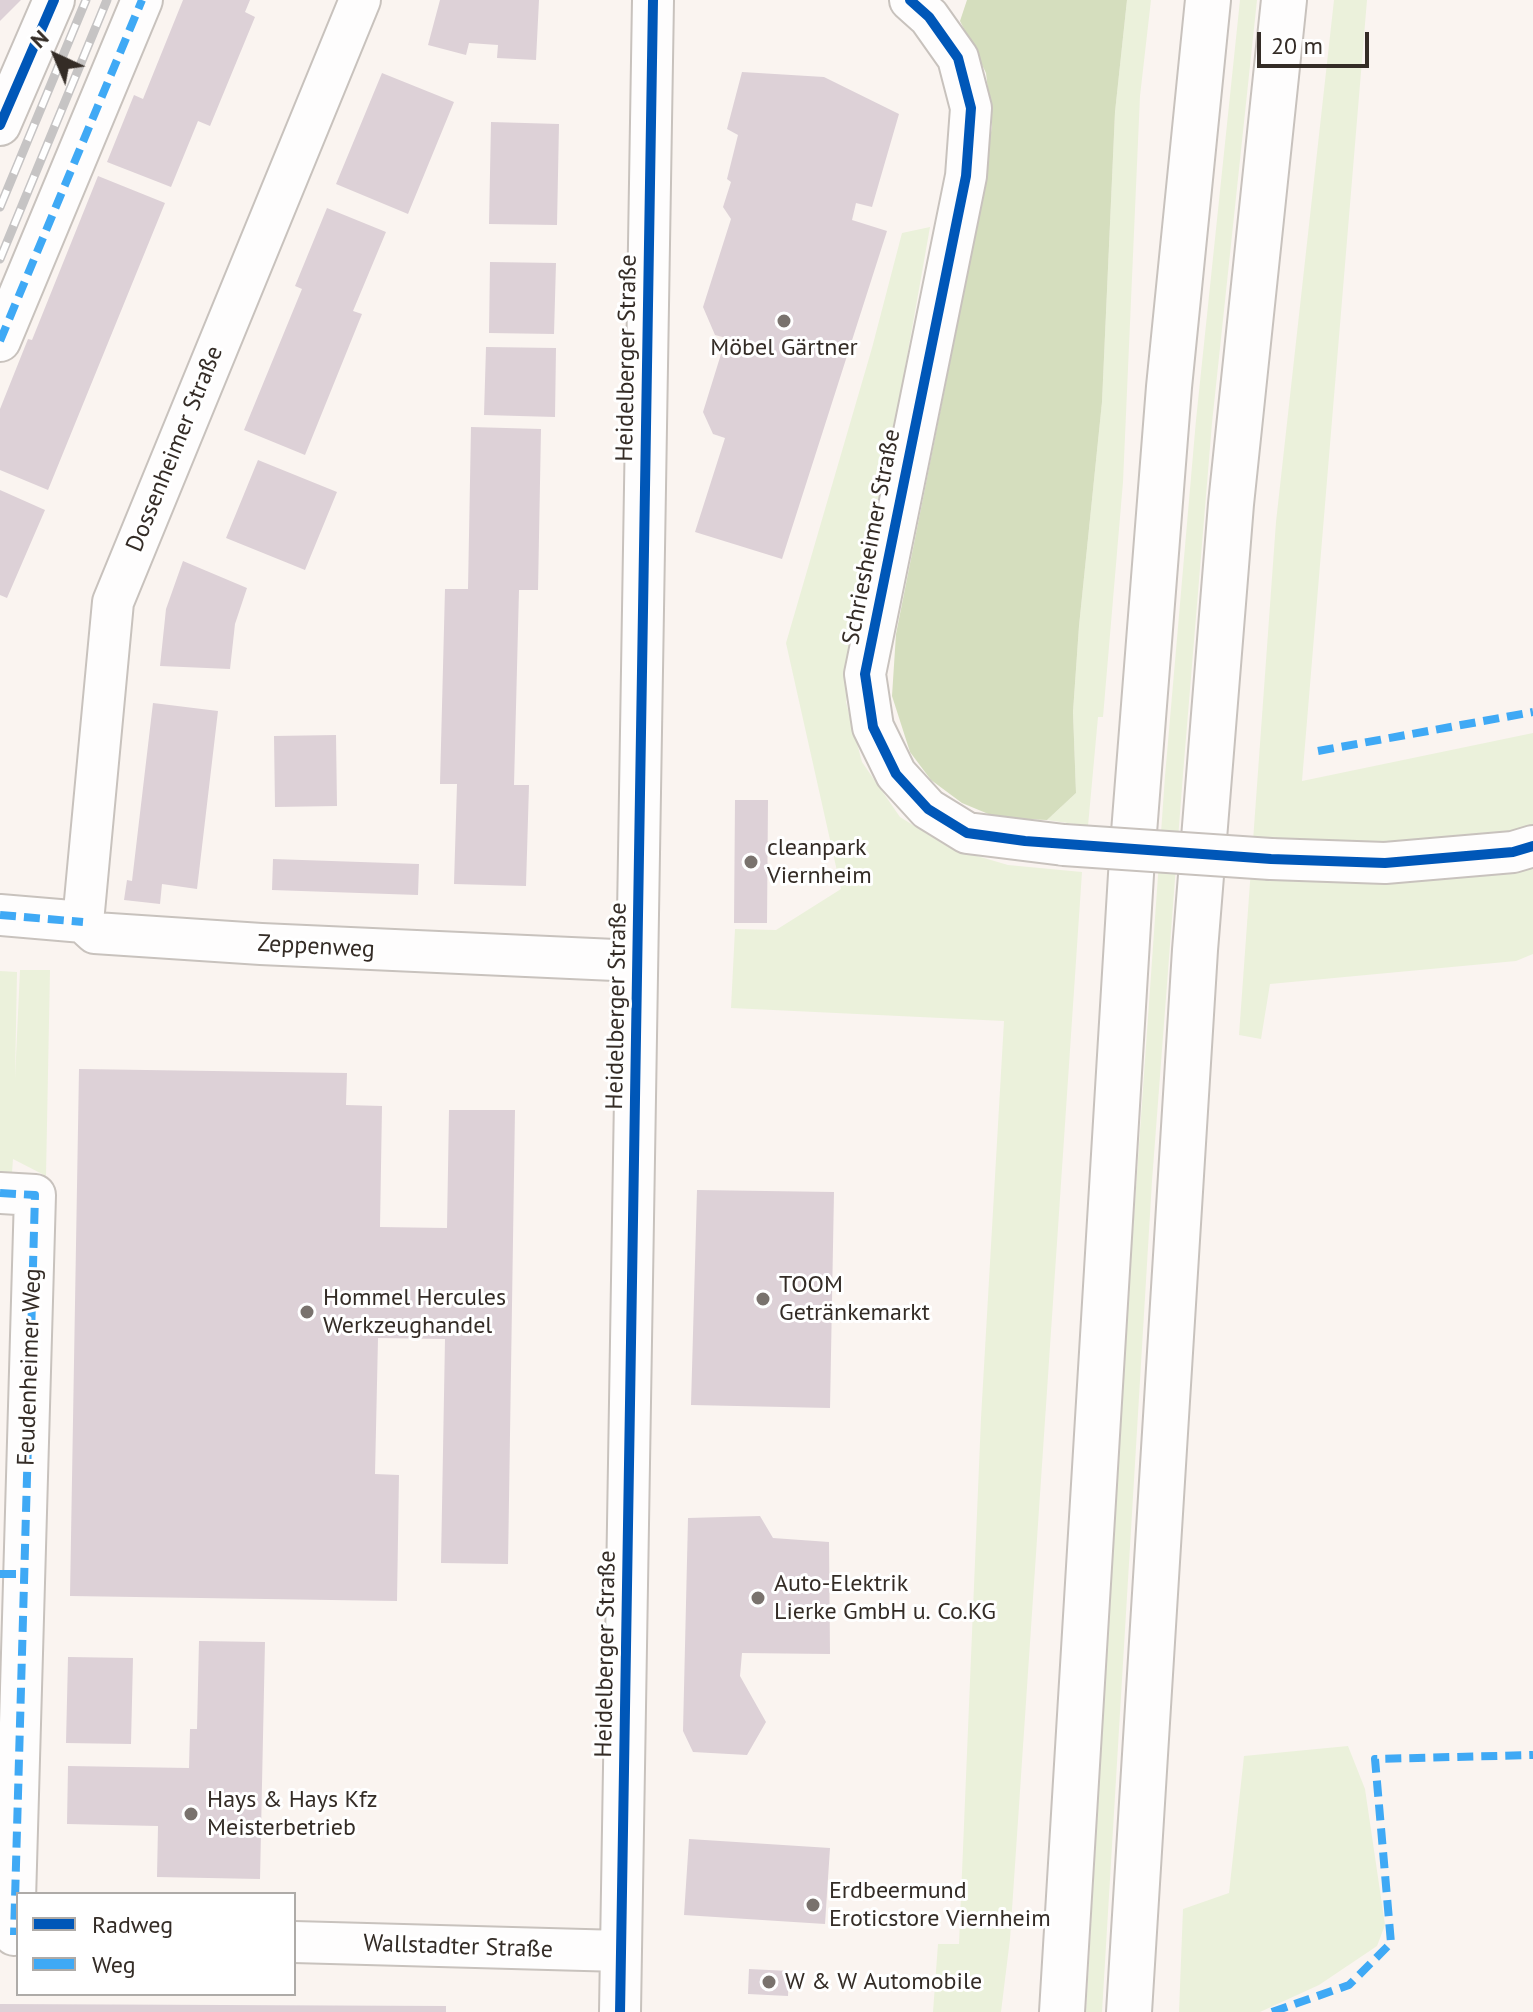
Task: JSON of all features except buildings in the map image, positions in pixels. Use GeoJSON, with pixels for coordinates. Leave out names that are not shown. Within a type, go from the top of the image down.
{"type":"FeatureCollection","features":[{"type":"Feature","properties":{"kind":"highway"},"geometry":{"type":"LineString","coordinates":[[1062,2012],[1132,858],[1169,387],[1208,0]]}},
{"type":"Feature","properties":{"kind":"highway"},"geometry":{"type":"LineString","coordinates":[[1129,2012],[1195,950],[1231,504],[1284,0]]}},
{"type":"Feature","properties":{"kind":"street"},"geometry":{"type":"LineString","coordinates":[[0,125],[54,0]]}},
{"type":"Feature","properties":{"kind":"street"},"geometry":{"type":"LineString","coordinates":[[0,341],[142,0]]}},
{"type":"Feature","properties":{"kind":"street","name":"Dossenheimer Straße"},"geometry":{"type":"LineString","coordinates":[[83,922],[113,602],[360,0]]}},
{"type":"Feature","properties":{"kind":"street","name":"Heidelberger Straße"},"geometry":{"type":"LineString","coordinates":[[620,2012],[653,0]]}},
{"type":"Feature","properties":{"kind":"street","name":"Schriesheimer Straße"},"geometry":{"type":"LineString","coordinates":[[910,0],[929,17],[958,58],[971,108],[966,176],[865,674],[873,727],[896,774],[928,809],[967,833],[1064,845],[1385,863],[1513,852],[1533,846]]}},
{"type":"Feature","properties":{"kind":"street","name":"Zeppenweg"},"geometry":{"type":"LineString","coordinates":[[0,915],[83,922],[95,933],[292,946],[637,961]]}},
{"type":"Feature","properties":{"kind":"street","name":"Feudenheimer Weg"},"geometry":{"type":"LineString","coordinates":[[0,1193],[35,1195],[12,1574]]}},
{"type":"Feature","properties":{"kind":"street"},"geometry":{"type":"LineString","coordinates":[[11,1935],[12,1574]]}},
{"type":"Feature","properties":{"kind":"street","name":"Wallstadter Straße"},"geometry":{"type":"LineString","coordinates":[[296,1942],[621,1951]]}},
{"type":"Feature","properties":{"kind":"green space"},"geometry":{"type":"Polygon","coordinates":[[[967,0],[1127,0],[1115,112],[1102,402],[1073,712],[1076,793],[1047,820],[998,818],[962,803],[931,780],[910,752],[892,696],[896,634],[969,267],[992,126],[986,73],[960,21],[967,0]]]}},
{"type":"Feature","properties":{"kind":"green space"},"geometry":{"type":"Polygon","coordinates":[[[1127,0],[1151,0],[1140,96],[1123,482],[1103,717],[1098,717],[1088,826],[1047,820],[1076,793],[1073,712],[1102,402],[1115,112],[1127,0]]]}},
{"type":"Feature","properties":{"kind":"green space"},"geometry":{"type":"Polygon","coordinates":[[[1240,0],[1257,0],[1212,423],[1183,774],[1152,1181],[1102,2012],[1086,2012],[1122,1386],[1165,776],[1196,420],[1240,0]]]}},
{"type":"Feature","properties":{"kind":"green space"},"geometry":{"type":"Polygon","coordinates":[[[1334,0],[1367,0],[1302,781],[1533,733],[1533,954],[1516,961],[1270,984],[1261,1039],[1239,1035],[1276,522],[1334,0]]]}},
{"type":"Feature","properties":{"kind":"green space"},"geometry":{"type":"Polygon","coordinates":[[[930,227],[846,702],[862,762],[900,817],[950,848],[1008,865],[1082,872],[1010,1939],[1001,2012],[933,2012],[938,1944],[959,1944],[981,1418],[1004,1021],[731,1008],[735,929],[776,930],[841,889],[786,643],[872,348],[902,233],[930,227]]]}},
{"type":"Feature","properties":{"kind":"green space"},"geometry":{"type":"Polygon","coordinates":[[[20,970],[50,970],[46,1176],[13,1159],[12,1173],[0,1173],[0,971],[17,972],[15,1079],[20,970]]]}},
{"type":"Feature","properties":{"kind":"green space"},"geometry":{"type":"Polygon","coordinates":[[[1348,1746],[1365,1789],[1385,1925],[1377,1946],[1319,1985],[1260,2012],[1179,2012],[1183,1909],[1229,1893],[1244,1756],[1348,1746]]]}},
{"type":"Feature","properties":{"kind":"railway"},"geometry":{"type":"LineString","coordinates":[[0,207],[86,0]]}},
{"type":"Feature","properties":{"kind":"railway"},"geometry":{"type":"LineString","coordinates":[[0,259],[107,0]]}},
{"type":"Feature","properties":{"kind":"marked path"},"geometry":{"type":"LineString","coordinates":[[0,341],[142,0]]}},
{"type":"Feature","properties":{"kind":"marked path"},"geometry":{"type":"LineString","coordinates":[[1318,751],[1533,712]]}},
{"type":"Feature","properties":{"kind":"marked path"},"geometry":{"type":"LineString","coordinates":[[0,915],[83,922]]}},
{"type":"Feature","properties":{"kind":"marked path"},"geometry":{"type":"LineString","coordinates":[[0,1193],[35,1195],[14,1935]]}},
{"type":"Feature","properties":{"kind":"marked path"},"geometry":{"type":"LineString","coordinates":[[0,1574],[24,1574]]}},
{"type":"Feature","properties":{"kind":"marked path"},"geometry":{"type":"LineString","coordinates":[[1272,2012],[1349,1985],[1391,1943],[1375,1759],[1533,1755]]}},
{"type":"Feature","properties":{"kind":"cycle path"},"geometry":{"type":"LineString","coordinates":[[0,125],[54,0]]}},
{"type":"Feature","properties":{"kind":"cycle path"},"geometry":{"type":"LineString","coordinates":[[620,2012],[653,0]]}},
{"type":"Feature","properties":{"kind":"cycle path"},"geometry":{"type":"LineString","coordinates":[[910,0],[929,17],[958,58],[971,108],[966,176],[865,674],[873,727],[896,774],[928,809],[967,833],[1025,841],[1271,859],[1385,863],[1513,852],[1533,846]]}},
{"type":"Feature","properties":{"kind":"place","name":"Möbel Gärtner"},"geometry":{"type":"Point","coordinates":[784,321]}},
{"type":"Feature","properties":{"kind":"place","name":"cleanpark Viernheim"},"geometry":{"type":"Point","coordinates":[751,862]}},
{"type":"Feature","properties":{"kind":"place","name":"TOOM Getränkemarkt"},"geometry":{"type":"Point","coordinates":[763,1299]}},
{"type":"Feature","properties":{"kind":"place","name":"Hommel Hercules Werkzeughandel"},"geometry":{"type":"Point","coordinates":[307,1312]}},
{"type":"Feature","properties":{"kind":"place","name":"Auto-Elektrik Lierke GmbH u. Co.KG"},"geometry":{"type":"Point","coordinates":[758,1598]}},
{"type":"Feature","properties":{"kind":"place","name":"Hays & Hays Kfz Meisterbetrieb"},"geometry":{"type":"Point","coordinates":[191,1814]}},
{"type":"Feature","properties":{"kind":"place","name":"Erdbeermund Eroticstore Viernheim"},"geometry":{"type":"Point","coordinates":[813,1905]}},
{"type":"Feature","properties":{"kind":"place","name":"W & W Automobile"},"geometry":{"type":"Point","coordinates":[769,1982]}}]}
